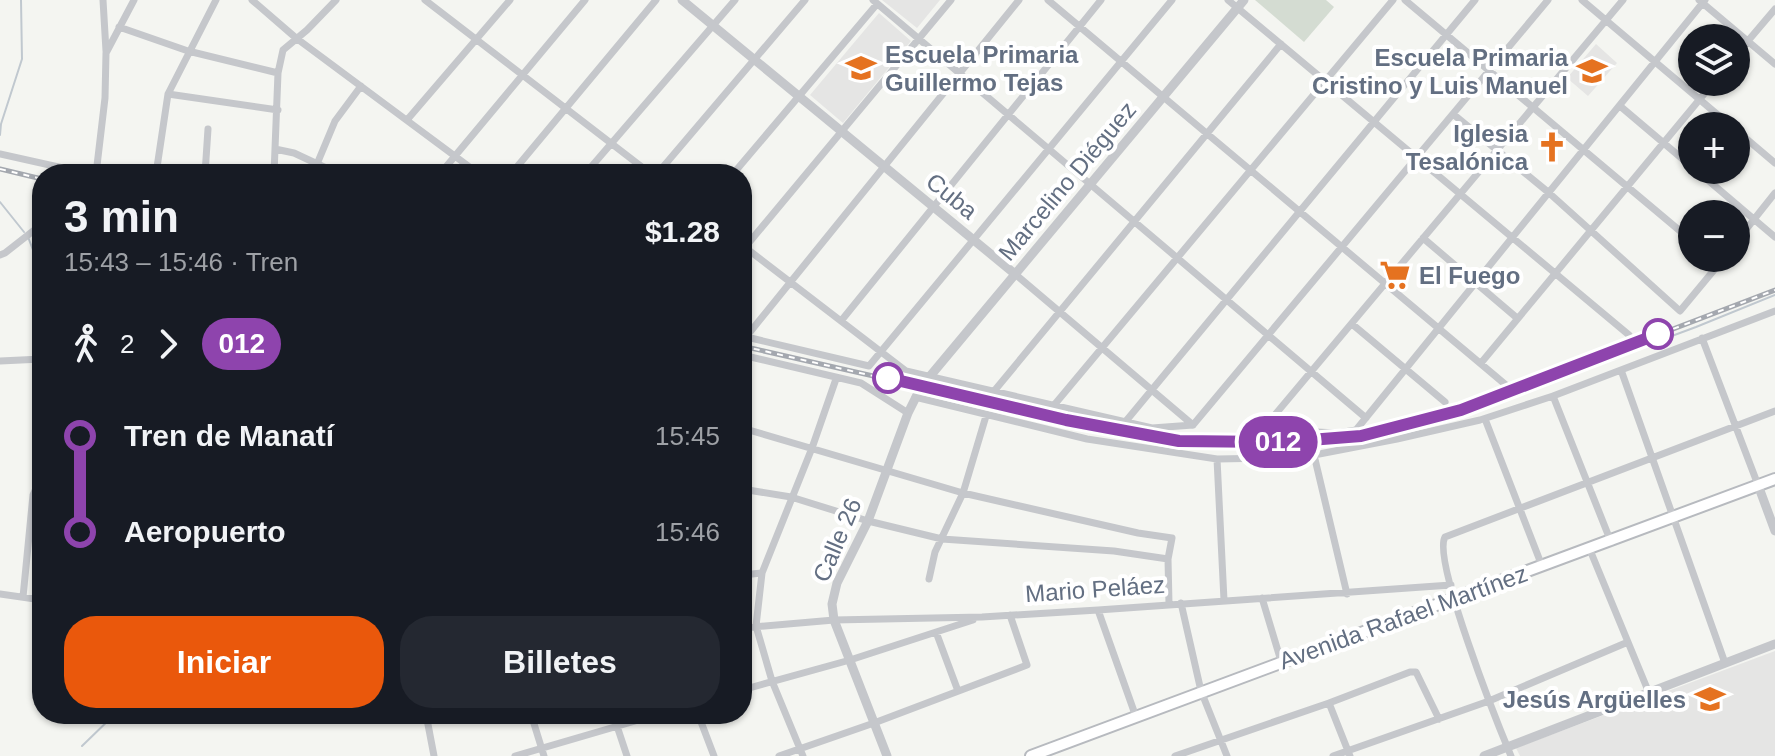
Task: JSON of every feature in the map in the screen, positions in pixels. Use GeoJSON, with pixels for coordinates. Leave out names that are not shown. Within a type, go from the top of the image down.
{"type":"FeatureCollection","features":[{"type":"Feature","properties":{"kind":"main road","name":"Avenida Rafael Martínez"},"geometry":{"type":"LineString","coordinates":[[1031,756],[1775,479]]}},
{"type":"Feature","properties":{"kind":"street"},"geometry":{"type":"LineString","coordinates":[[97,164],[105,98],[103,0]]}},
{"type":"Feature","properties":{"kind":"street"},"geometry":{"type":"LineString","coordinates":[[106,53],[134,0]]}},
{"type":"Feature","properties":{"kind":"street"},"geometry":{"type":"LineString","coordinates":[[158,164],[168,94],[216,0]]}},
{"type":"Feature","properties":{"kind":"street"},"geometry":{"type":"LineString","coordinates":[[252,0],[296,38],[466,164]]}},
{"type":"Feature","properties":{"kind":"street"},"geometry":{"type":"LineString","coordinates":[[274,164],[278,73],[283,50],[336,0]]}},
{"type":"Feature","properties":{"kind":"street"},"geometry":{"type":"LineString","coordinates":[[425,0],[638,164]]}},
{"type":"Feature","properties":{"kind":"street"},"geometry":{"type":"LineString","coordinates":[[407,120],[510,0]]}},
{"type":"Feature","properties":{"kind":"street"},"geometry":{"type":"LineString","coordinates":[[448,164],[585,0]]}},
{"type":"Feature","properties":{"kind":"street"},"geometry":{"type":"LineString","coordinates":[[519,164],[656,0]]}},
{"type":"Feature","properties":{"kind":"street","name":"Cuba"},"geometry":{"type":"LineString","coordinates":[[682,0],[1060,311],[1193,425]]}},
{"type":"Feature","properties":{"kind":"street"},"geometry":{"type":"LineString","coordinates":[[593,164],[735,0]]}},
{"type":"Feature","properties":{"kind":"street"},"geometry":{"type":"LineString","coordinates":[[666,164],[805,0]]}},
{"type":"Feature","properties":{"kind":"street"},"geometry":{"type":"LineString","coordinates":[[752,237],[951,0]]}},
{"type":"Feature","properties":{"kind":"street"},"geometry":{"type":"LineString","coordinates":[[752,327],[792,283],[1019,0]]}},
{"type":"Feature","properties":{"kind":"street"},"geometry":{"type":"LineString","coordinates":[[1048,0],[1506,385]]}},
{"type":"Feature","properties":{"kind":"street"},"geometry":{"type":"LineString","coordinates":[[841,321],[1101,0]]}},
{"type":"Feature","properties":{"kind":"street"},"geometry":{"type":"LineString","coordinates":[[752,338],[869,366],[1172,0]]}},
{"type":"Feature","properties":{"kind":"street"},"geometry":{"type":"LineString","coordinates":[[1228,0],[1240,4],[1281,44],[1629,335]]}},
{"type":"Feature","properties":{"kind":"street"},"geometry":{"type":"LineString","coordinates":[[1055,404],[1393,0]]}},
{"type":"Feature","properties":{"kind":"street"},"geometry":{"type":"LineString","coordinates":[[1405,0],[1678,229]]}},
{"type":"Feature","properties":{"kind":"street"},"geometry":{"type":"LineString","coordinates":[[1126,421],[1475,0]]}},
{"type":"Feature","properties":{"kind":"street"},"geometry":{"type":"LineString","coordinates":[[752,254],[906,371],[1152,428],[1193,425],[1548,0]]}},
{"type":"Feature","properties":{"kind":"street"},"geometry":{"type":"LineString","coordinates":[[1582,0],[1715,112]]}},
{"type":"Feature","properties":{"kind":"street"},"geometry":{"type":"LineString","coordinates":[[1623,0],[1268,423],[1277,432],[1338,433],[1356,430],[1702,1],[1728,24]]}},
{"type":"Feature","properties":{"kind":"street"},"geometry":{"type":"LineString","coordinates":[[741,164],[875,2],[1366,418]]}},
{"type":"Feature","properties":{"kind":"street","name":"Marcelino Diéguez"},"geometry":{"type":"LineString","coordinates":[[921,387],[1240,4]]}},
{"type":"Feature","properties":{"kind":"street"},"geometry":{"type":"LineString","coordinates":[[1750,39],[1775,9]]}},
{"type":"Feature","properties":{"kind":"street"},"geometry":{"type":"LineString","coordinates":[[119,27],[188,51],[278,73]]}},
{"type":"Feature","properties":{"kind":"street"},"geometry":{"type":"LineString","coordinates":[[1750,43],[1775,64]]}},
{"type":"Feature","properties":{"kind":"street"},"geometry":{"type":"LineString","coordinates":[[995,390],[1281,44]]}},
{"type":"Feature","properties":{"kind":"street"},"geometry":{"type":"LineString","coordinates":[[275,149],[294,153],[317,164],[335,121],[361,86]]}},
{"type":"Feature","properties":{"kind":"street"},"geometry":{"type":"LineString","coordinates":[[168,94],[278,110]]}},
{"type":"Feature","properties":{"kind":"street"},"geometry":{"type":"LineString","coordinates":[[1481,363],[1702,96]]}},
{"type":"Feature","properties":{"kind":"street"},"geometry":{"type":"LineString","coordinates":[[1620,106],[1678,155]]}},
{"type":"Feature","properties":{"kind":"street"},"geometry":{"type":"LineString","coordinates":[[1453,114],[1548,192],[1680,311],[1712,272]]}},
{"type":"Feature","properties":{"kind":"street"},"geometry":{"type":"LineString","coordinates":[[206,164],[208,129]]}},
{"type":"Feature","properties":{"kind":"street"},"geometry":{"type":"LineString","coordinates":[[1750,142],[1775,163]]}},
{"type":"Feature","properties":{"kind":"street"},"geometry":{"type":"LineString","coordinates":[[0,154],[45,164]]}},
{"type":"Feature","properties":{"kind":"street"},"geometry":{"type":"LineString","coordinates":[[1712,184],[1775,237]]}},
{"type":"Feature","properties":{"kind":"street"},"geometry":{"type":"LineString","coordinates":[[1750,225],[1775,193]]}},
{"type":"Feature","properties":{"kind":"street"},"geometry":{"type":"LineString","coordinates":[[0,255],[32,232]]}},
{"type":"Feature","properties":{"kind":"street"},"geometry":{"type":"LineString","coordinates":[[1423,238],[1517,318]]}},
{"type":"Feature","properties":{"kind":"street"},"geometry":{"type":"LineString","coordinates":[[915,397],[1087,439],[1217,459],[1314,455],[1485,419],[1775,311]]}},
{"type":"Feature","properties":{"kind":"street"},"geometry":{"type":"LineString","coordinates":[[1352,324],[1445,402]]}},
{"type":"Feature","properties":{"kind":"street"},"geometry":{"type":"LineString","coordinates":[[1702,338],[1775,531]]}},
{"type":"Feature","properties":{"kind":"street"},"geometry":{"type":"LineString","coordinates":[[752,358],[861,383],[908,413]]}},
{"type":"Feature","properties":{"kind":"street"},"geometry":{"type":"LineString","coordinates":[[0,361],[32,359]]}},
{"type":"Feature","properties":{"kind":"street"},"geometry":{"type":"LineString","coordinates":[[1621,370],[1725,663]]}},
{"type":"Feature","properties":{"kind":"street"},"geometry":{"type":"LineString","coordinates":[[801,752],[772,681],[756,626],[762,573],[836,379]]}},
{"type":"Feature","properties":{"kind":"street","name":"Calle 26"},"geometry":{"type":"LineString","coordinates":[[887,756],[834,620],[832,604],[837,583],[868,521],[908,413],[921,387]]}},
{"type":"Feature","properties":{"kind":"street"},"geometry":{"type":"LineString","coordinates":[[1553,396],[1611,542]]}},
{"type":"Feature","properties":{"kind":"street"},"geometry":{"type":"LineString","coordinates":[[1510,752],[1454,598],[1441,547],[1445,537],[1775,411]]}},
{"type":"Feature","properties":{"kind":"street"},"geometry":{"type":"LineString","coordinates":[[929,579],[935,552],[963,493],[986,416]]}},
{"type":"Feature","properties":{"kind":"street"},"geometry":{"type":"LineString","coordinates":[[1485,419],[1542,566]]}},
{"type":"Feature","properties":{"kind":"street"},"geometry":{"type":"LineString","coordinates":[[752,431],[963,493],[1172,538],[1168,559],[1169,604]]}},
{"type":"Feature","properties":{"kind":"street"},"geometry":{"type":"LineString","coordinates":[[1314,455],[1347,594]]}},
{"type":"Feature","properties":{"kind":"street"},"geometry":{"type":"LineString","coordinates":[[1217,459],[1224,600]]}},
{"type":"Feature","properties":{"kind":"street"},"geometry":{"type":"LineString","coordinates":[[752,491],[791,497],[868,521],[942,539],[1114,551],[1168,559]]}},
{"type":"Feature","properties":{"kind":"street"},"geometry":{"type":"LineString","coordinates":[[23,597],[32,505]]}},
{"type":"Feature","properties":{"kind":"street"},"geometry":{"type":"LineString","coordinates":[[1590,550],[1649,693]]}},
{"type":"Feature","properties":{"kind":"street"},"geometry":{"type":"LineString","coordinates":[[752,574],[762,573]]}},
{"type":"Feature","properties":{"kind":"street","name":"Mario Peláez"},"geometry":{"type":"LineString","coordinates":[[752,627],[834,620],[982,617],[1451,585]]}},
{"type":"Feature","properties":{"kind":"street"},"geometry":{"type":"LineString","coordinates":[[0,594],[32,598]]}},
{"type":"Feature","properties":{"kind":"street"},"geometry":{"type":"LineString","coordinates":[[1262,598],[1281,661]]}},
{"type":"Feature","properties":{"kind":"street"},"geometry":{"type":"LineString","coordinates":[[1181,603],[1201,691],[1227,756]]}},
{"type":"Feature","properties":{"kind":"street"},"geometry":{"type":"LineString","coordinates":[[1098,610],[1136,717]]}},
{"type":"Feature","properties":{"kind":"street"},"geometry":{"type":"LineString","coordinates":[[779,756],[801,752],[1027,665],[1010,615]]}},
{"type":"Feature","properties":{"kind":"street"},"geometry":{"type":"LineString","coordinates":[[752,687],[850,660],[982,617]]}},
{"type":"Feature","properties":{"kind":"street"},"geometry":{"type":"LineString","coordinates":[[936,632],[958,691]]}},
{"type":"Feature","properties":{"kind":"street"},"geometry":{"type":"LineString","coordinates":[[1333,756],[1349,754],[1489,701],[1628,642]]}},
{"type":"Feature","properties":{"kind":"street"},"geometry":{"type":"LineString","coordinates":[[1484,756],[1510,752],[1775,644]]}},
{"type":"Feature","properties":{"kind":"street"},"geometry":{"type":"LineString","coordinates":[[1175,756],[1410,672],[1416,672],[1439,719]]}},
{"type":"Feature","properties":{"kind":"street"},"geometry":{"type":"LineString","coordinates":[[1329,703],[1349,754]]}},
{"type":"Feature","properties":{"kind":"street"},"geometry":{"type":"LineString","coordinates":[[428,724],[434,756]]}},
{"type":"Feature","properties":{"kind":"street"},"geometry":{"type":"LineString","coordinates":[[534,724],[543,752]]}},
{"type":"Feature","properties":{"kind":"street"},"geometry":{"type":"LineString","coordinates":[[515,756],[543,752],[624,724]]}},
{"type":"Feature","properties":{"kind":"street"},"geometry":{"type":"LineString","coordinates":[[702,724],[714,756]]}},
{"type":"Feature","properties":{"kind":"street"},"geometry":{"type":"LineString","coordinates":[[617,726],[627,756]]}},
{"type":"Feature","properties":{"kind":"shaded area"},"geometry":{"type":"Polygon","coordinates":[[[882,0],[940,0],[917,28],[882,0]]]}},
{"type":"Feature","properties":{"kind":"shaded area"},"geometry":{"type":"Polygon","coordinates":[[[1255,0],[1326,0],[1334,7],[1304,42],[1255,0]]]}},
{"type":"Feature","properties":{"kind":"shaded area","name":"Escuela Primaria Guillermo Tejas"},"geometry":{"type":"Polygon","coordinates":[[[879,13],[911,41],[843,123],[810,95],[879,13]]]}},
{"type":"Feature","properties":{"kind":"shaded area","name":"Escuela Primaria Cristino y Luis Manuel"},"geometry":{"type":"Polygon","coordinates":[[[1596,44],[1617,63],[1588,96],[1567,78],[1596,44]]]}},
{"type":"Feature","properties":{"kind":"shaded area","name":"Jesús Argüelles"},"geometry":{"type":"Polygon","coordinates":[[[1775,651],[1775,756],[1520,756],[1516,748],[1775,651]]]}},
{"type":"Feature","properties":{"kind":"waterway"},"geometry":{"type":"LineString","coordinates":[[0,135],[22,59],[21,0]]}},
{"type":"Feature","properties":{"kind":"waterway"},"geometry":{"type":"LineString","coordinates":[[0,202],[24,232]]}},
{"type":"Feature","properties":{"kind":"waterway"},"geometry":{"type":"LineString","coordinates":[[28,237],[32,247]]}},
{"type":"Feature","properties":{"kind":"waterway"},"geometry":{"type":"LineString","coordinates":[[1489,404],[1775,295]]}},
{"type":"Feature","properties":{"kind":"waterway"},"geometry":{"type":"LineString","coordinates":[[82,746],[105,724]]}},
{"type":"Feature","properties":{"kind":"railway"},"geometry":{"type":"LineString","coordinates":[[0,169],[32,177]]}},
{"type":"Feature","properties":{"kind":"railway"},"geometry":{"type":"LineString","coordinates":[[752,348],[1066,420],[1179,441],[1284,442],[1361,436],[1461,410],[1775,290]]}},
{"type":"Feature","properties":{"kind":"train","name":"012"},"geometry":{"type":"LineString","coordinates":[[888,378],[1066,420],[1179,441],[1284,442],[1361,436],[1461,410],[1658,334]]}},
{"type":"Feature","properties":{"kind":"place","name":"Escuela Primaria Guillermo Tejas"},"geometry":{"type":"Point","coordinates":[861,68]}},
{"type":"Feature","properties":{"kind":"place","name":"Escuela Primaria Cristino y Luis Manuel"},"geometry":{"type":"Point","coordinates":[1592,71]}},
{"type":"Feature","properties":{"kind":"place","name":"Iglesia Tesalónica"},"geometry":{"type":"Point","coordinates":[1552,147]}},
{"type":"Feature","properties":{"kind":"place","name":"El Fuego"},"geometry":{"type":"Point","coordinates":[1395,275]}},
{"type":"Feature","properties":{"kind":"place","name":"Jesús Argüelles"},"geometry":{"type":"Point","coordinates":[1710,699]}}]}
